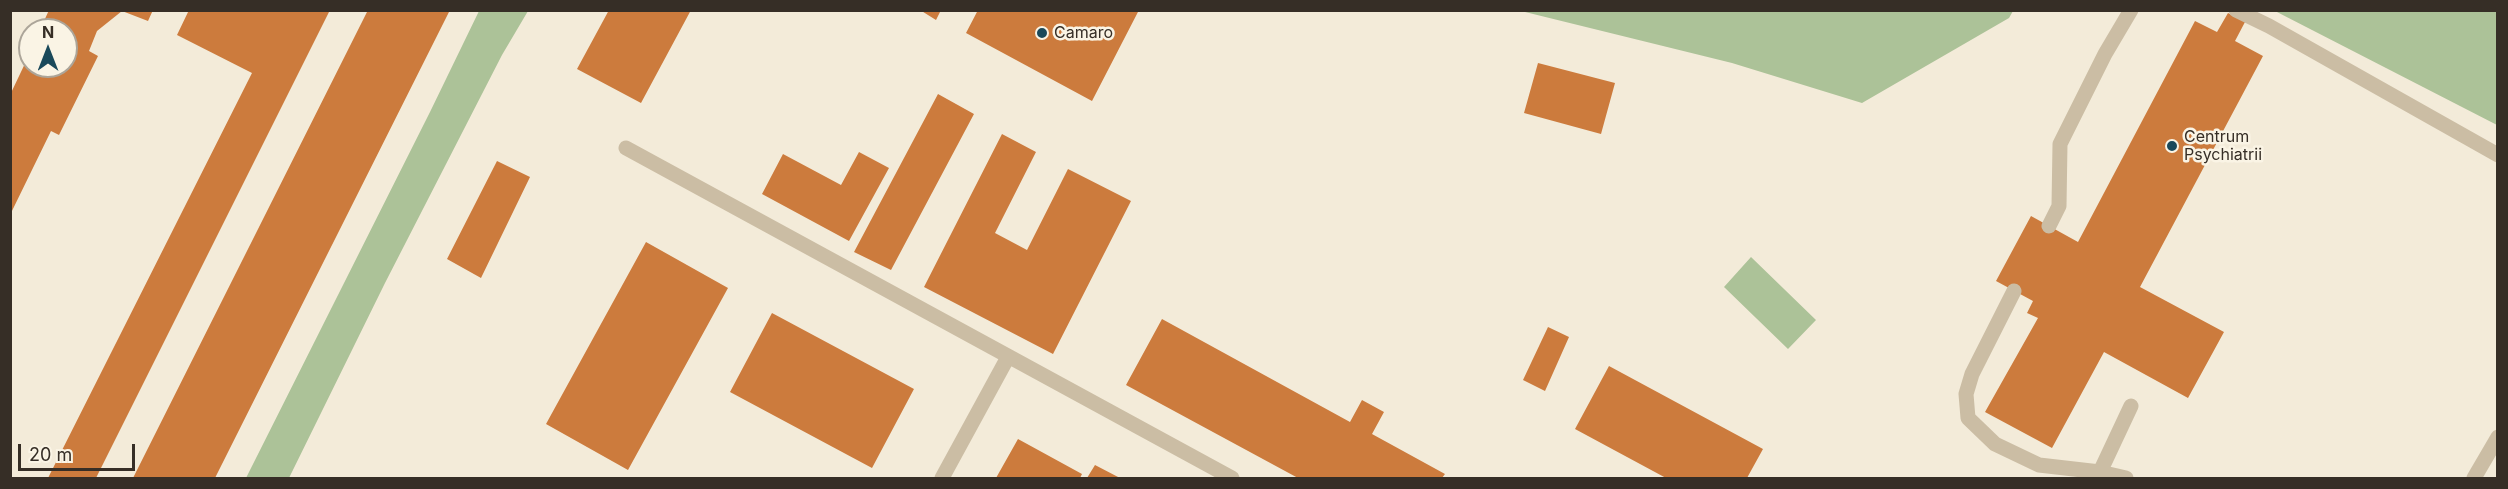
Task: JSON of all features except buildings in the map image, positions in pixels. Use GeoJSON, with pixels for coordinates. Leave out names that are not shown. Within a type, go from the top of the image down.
{"type":"FeatureCollection","features":[{"type":"Feature","properties":{"kind":"lane"},"geometry":{"type":"LineString","coordinates":[[2049,226],[2059,206],[2060,144],[2105,54],[2131,10]]}},
{"type":"Feature","properties":{"kind":"lane"},"geometry":{"type":"LineString","coordinates":[[2236,10],[2269,26],[2498,154]]}},
{"type":"Feature","properties":{"kind":"lane"},"geometry":{"type":"LineString","coordinates":[[626,148],[1232,478]]}},
{"type":"Feature","properties":{"kind":"lane"},"geometry":{"type":"LineString","coordinates":[[2014,291],[1972,374],[1966,394],[1968,418],[1995,444],[2039,465],[2100,472],[2126,478]]}},
{"type":"Feature","properties":{"kind":"lane"},"geometry":{"type":"LineString","coordinates":[[942,478],[1008,357]]}},
{"type":"Feature","properties":{"kind":"lane"},"geometry":{"type":"LineString","coordinates":[[2100,472],[2131,406]]}},
{"type":"Feature","properties":{"kind":"lane"},"geometry":{"type":"LineString","coordinates":[[2474,478],[2498,437]]}},
{"type":"Feature","properties":{"kind":"green space"},"geometry":{"type":"Polygon","coordinates":[[[479,11],[528,11],[502,55],[385,283],[289,478],[246,478],[430,112],[479,11]]]}},
{"type":"Feature","properties":{"kind":"green space"},"geometry":{"type":"Polygon","coordinates":[[[1521,11],[2013,11],[2009,18],[1862,103],[1732,63],[1521,11]]]}},
{"type":"Feature","properties":{"kind":"green space"},"geometry":{"type":"Polygon","coordinates":[[[2275,11],[2497,11],[2497,125],[2275,11]]]}},
{"type":"Feature","properties":{"kind":"green space"},"geometry":{"type":"Polygon","coordinates":[[[1751,257],[1816,320],[1788,349],[1724,287],[1751,257]]]}},
{"type":"Feature","properties":{"kind":"place","name":"Camaro"},"geometry":{"type":"Point","coordinates":[1042,33]}},
{"type":"Feature","properties":{"kind":"place","name":"Centrum Psychiatrii"},"geometry":{"type":"Point","coordinates":[2172,146]}}]}
